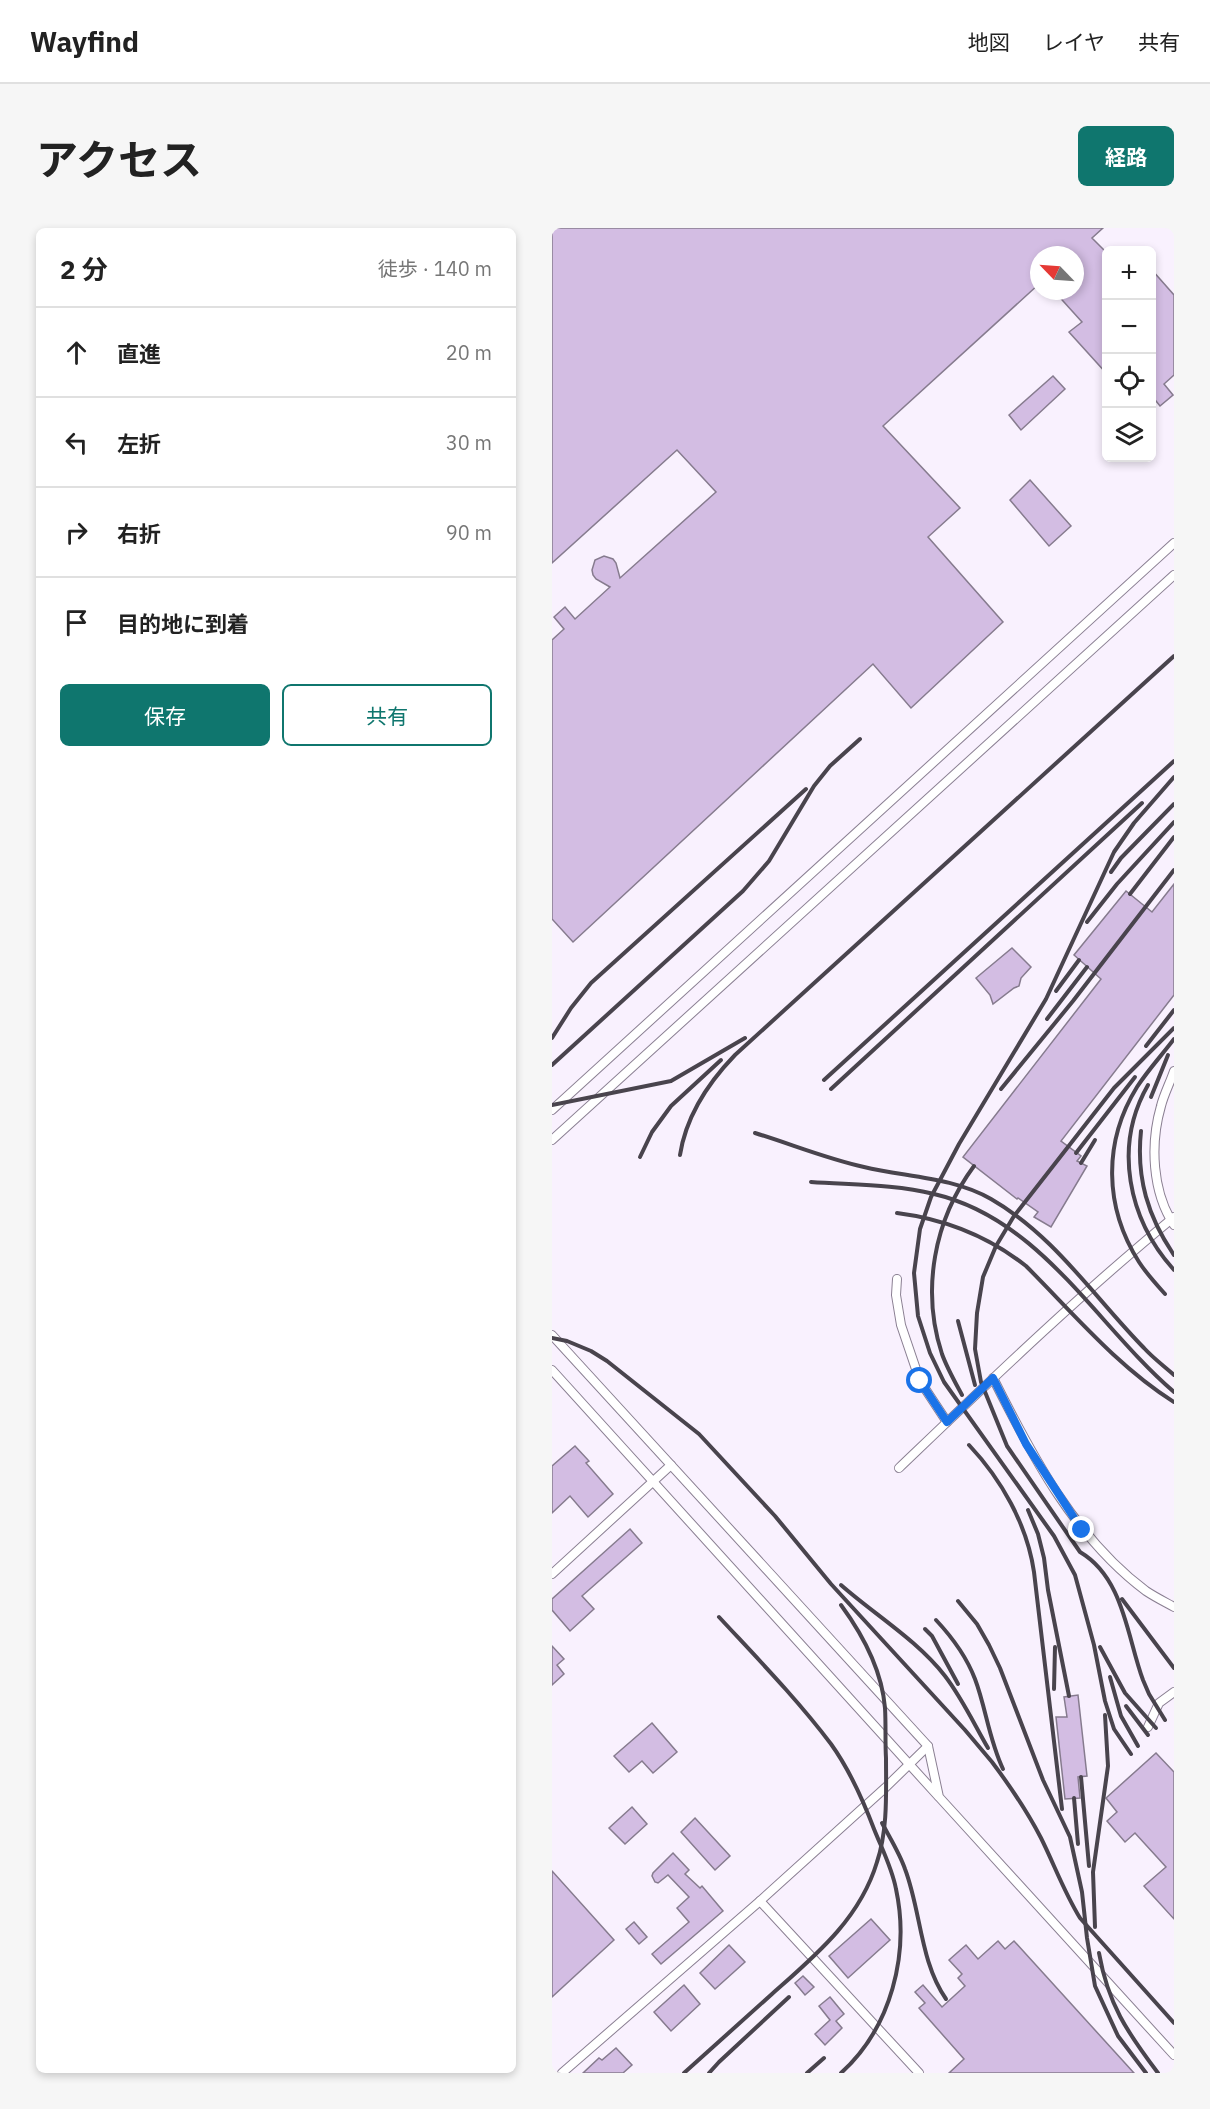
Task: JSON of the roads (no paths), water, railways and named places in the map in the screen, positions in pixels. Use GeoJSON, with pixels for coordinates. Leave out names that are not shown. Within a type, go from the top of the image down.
{"type":"FeatureCollection","features":[{"type":"Feature","properties":{"kind":"lane"},"geometry":{"type":"LineString","coordinates":[[552,1110],[1174,543]]}},
{"type":"Feature","properties":{"kind":"lane"},"geometry":{"type":"LineString","coordinates":[[552,1140],[1174,575]]}},
{"type":"Feature","properties":{"kind":"lane"},"geometry":{"type":"LineString","coordinates":[[899,1468],[1090,1288],[1173,1221],[1158,1188],[1154,1155],[1160,1107],[1174,1071]]}},
{"type":"Feature","properties":{"kind":"lane"},"geometry":{"type":"LineString","coordinates":[[897,1279],[896,1295],[901,1325],[920,1381],[947,1422]]}},
{"type":"Feature","properties":{"kind":"lane"},"geometry":{"type":"LineString","coordinates":[[552,1335],[928,1746],[939,1797]]}},
{"type":"Feature","properties":{"kind":"lane"},"geometry":{"type":"LineString","coordinates":[[552,1370],[1174,2055]]}},
{"type":"Feature","properties":{"kind":"lane"},"geometry":{"type":"LineString","coordinates":[[993,1378],[1026,1444],[1082,1530],[1147,1592],[1174,1607]]}},
{"type":"Feature","properties":{"kind":"lane"},"geometry":{"type":"LineString","coordinates":[[552,1574],[671,1465]]}},
{"type":"Feature","properties":{"kind":"lane"},"geometry":{"type":"LineString","coordinates":[[1149,1726],[1160,1703],[1174,1692]]}},
{"type":"Feature","properties":{"kind":"lane"},"geometry":{"type":"LineString","coordinates":[[562,2073],[760,1901],[928,1746]]}},
{"type":"Feature","properties":{"kind":"lane"},"geometry":{"type":"LineString","coordinates":[[760,1901],[919,2073]]}},
{"type":"Feature","properties":{"kind":"railway"},"geometry":{"type":"LineString","coordinates":[[680,1155],[687,1127],[700,1101],[735,1055],[1174,656]]}},
{"type":"Feature","properties":{"kind":"railway"},"geometry":{"type":"LineString","coordinates":[[552,1065],[743,891],[769,861],[814,786],[830,766],[860,739]]}},
{"type":"Feature","properties":{"kind":"railway"},"geometry":{"type":"LineString","coordinates":[[824,1080],[1174,761]]}},
{"type":"Feature","properties":{"kind":"railway"},"geometry":{"type":"LineString","coordinates":[[1131,1754],[1114,1729],[1105,1701],[1094,1645],[1075,1575],[1054,1536],[944,1382],[930,1353],[918,1316],[914,1273],[920,1229],[931,1197],[959,1144],[1046,999],[1114,852],[1134,823],[1174,777]]}},
{"type":"Feature","properties":{"kind":"railway"},"geometry":{"type":"LineString","coordinates":[[552,1038],[571,1008],[591,983],[806,789]]}},
{"type":"Feature","properties":{"kind":"railway"},"geometry":{"type":"LineString","coordinates":[[831,1089],[1142,803]]}},
{"type":"Feature","properties":{"kind":"railway"},"geometry":{"type":"LineString","coordinates":[[1111,872],[1121,858],[1174,804]]}},
{"type":"Feature","properties":{"kind":"railway"},"geometry":{"type":"LineString","coordinates":[[1087,922],[1117,884],[1174,822]]}},
{"type":"Feature","properties":{"kind":"railway"},"geometry":{"type":"LineString","coordinates":[[1130,894],[1174,837]]}},
{"type":"Feature","properties":{"kind":"railway"},"geometry":{"type":"LineString","coordinates":[[1001,1089],[1073,1001],[1174,870]]}},
{"type":"Feature","properties":{"kind":"railway"},"geometry":{"type":"LineString","coordinates":[[1056,991],[1079,960]]}},
{"type":"Feature","properties":{"kind":"railway"},"geometry":{"type":"LineString","coordinates":[[1047,1019],[1087,967]]}},
{"type":"Feature","properties":{"kind":"railway"},"geometry":{"type":"LineString","coordinates":[[1146,1046],[1174,1010]]}},
{"type":"Feature","properties":{"kind":"railway"},"geometry":{"type":"LineString","coordinates":[[1165,1720],[1143,1680],[1122,1610],[1106,1577],[1095,1563],[1080,1552],[1007,1446],[981,1382],[975,1349],[977,1313],[983,1277],[996,1246],[1014,1216],[1114,1088],[1174,1028]]}},
{"type":"Feature","properties":{"kind":"railway"},"geometry":{"type":"LineString","coordinates":[[552,1105],[671,1081],[745,1038]]}},
{"type":"Feature","properties":{"kind":"railway"},"geometry":{"type":"LineString","coordinates":[[1165,1294],[1142,1266],[1127,1241],[1119,1219],[1112,1175],[1113,1152],[1126,1108],[1141,1081],[1174,1039]]}},
{"type":"Feature","properties":{"kind":"railway"},"geometry":{"type":"LineString","coordinates":[[1151,1097],[1168,1055]]}},
{"type":"Feature","properties":{"kind":"railway"},"geometry":{"type":"LineString","coordinates":[[640,1157],[652,1132],[671,1106],[721,1060]]}},
{"type":"Feature","properties":{"kind":"railway"},"geometry":{"type":"LineString","coordinates":[[1076,1153],[1135,1077]]}},
{"type":"Feature","properties":{"kind":"railway"},"geometry":{"type":"LineString","coordinates":[[1148,1085],[1137,1108],[1131,1132],[1129,1157],[1131,1181],[1136,1205],[1146,1228],[1158,1250],[1174,1270]]}},
{"type":"Feature","properties":{"kind":"railway"},"geometry":{"type":"LineString","coordinates":[[1141,1131],[1142,1181],[1157,1226],[1174,1255]]}},
{"type":"Feature","properties":{"kind":"railway"},"geometry":{"type":"LineString","coordinates":[[755,1133],[850,1164],[961,1186],[991,1199],[1014,1214],[1054,1249],[1147,1352],[1174,1375]]}},
{"type":"Feature","properties":{"kind":"railway"},"geometry":{"type":"LineString","coordinates":[[1081,1163],[1095,1140]]}},
{"type":"Feature","properties":{"kind":"railway"},"geometry":{"type":"LineString","coordinates":[[962,1395],[942,1354],[936,1330],[932,1281],[935,1256],[949,1209],[974,1166]]}},
{"type":"Feature","properties":{"kind":"railway"},"geometry":{"type":"LineString","coordinates":[[811,1182],[888,1187],[934,1194],[972,1207],[1006,1226],[1065,1277],[1174,1392]]}},
{"type":"Feature","properties":{"kind":"railway"},"geometry":{"type":"LineString","coordinates":[[897,1213],[965,1230],[1011,1255],[1026,1266],[1115,1356],[1153,1388],[1174,1402]]}},
{"type":"Feature","properties":{"kind":"railway"},"geometry":{"type":"LineString","coordinates":[[958,1321],[975,1385]]}},
{"type":"Feature","properties":{"kind":"railway"},"geometry":{"type":"LineString","coordinates":[[552,1338],[567,1341],[591,1351],[607,1361],[699,1434],[775,1516],[831,1584],[992,1762],[1036,1828],[1080,1918],[1174,2023]]}},
{"type":"Feature","properties":{"kind":"railway"},"geometry":{"type":"LineString","coordinates":[[969,1445],[1002,1487],[1019,1520],[1031,1554],[1062,1809]]}},
{"type":"Feature","properties":{"kind":"railway"},"geometry":{"type":"LineString","coordinates":[[1028,1510],[1038,1534],[1044,1558],[1069,1696]]}},
{"type":"Feature","properties":{"kind":"railway"},"geometry":{"type":"LineString","coordinates":[[841,1585],[909,1639],[934,1663],[957,1693],[988,1748]]}},
{"type":"Feature","properties":{"kind":"railway"},"geometry":{"type":"LineString","coordinates":[[1122,1599],[1174,1668]]}},
{"type":"Feature","properties":{"kind":"railway"},"geometry":{"type":"LineString","coordinates":[[958,1601],[977,1624],[1000,1668],[1043,1780],[1070,1837],[1082,1892],[1095,1986],[1118,2036],[1146,2073]]}},
{"type":"Feature","properties":{"kind":"railway"},"geometry":{"type":"LineString","coordinates":[[684,2073],[820,1951],[848,1919],[869,1882],[877,1862],[886,1810],[885,1708],[876,1667],[857,1629],[841,1605]]}},
{"type":"Feature","properties":{"kind":"railway"},"geometry":{"type":"LineString","coordinates":[[719,1617],[791,1695],[838,1754],[860,1796],[894,1881],[900,1914],[900,1939],[893,1988],[873,2034],[841,2073]]}},
{"type":"Feature","properties":{"kind":"railway"},"geometry":{"type":"LineString","coordinates":[[936,1620],[958,1648],[972,1671],[994,1747],[1003,1769]]}},
{"type":"Feature","properties":{"kind":"railway"},"geometry":{"type":"LineString","coordinates":[[925,1629],[932,1636],[958,1684]]}},
{"type":"Feature","properties":{"kind":"railway"},"geometry":{"type":"LineString","coordinates":[[1054,1689],[1055,1647]]}},
{"type":"Feature","properties":{"kind":"railway"},"geometry":{"type":"LineString","coordinates":[[1100,1647],[1125,1693],[1156,1728]]}},
{"type":"Feature","properties":{"kind":"railway"},"geometry":{"type":"LineString","coordinates":[[1110,1677],[1121,1716],[1138,1746]]}},
{"type":"Feature","properties":{"kind":"railway"},"geometry":{"type":"LineString","coordinates":[[1126,1706],[1148,1735]]}},
{"type":"Feature","properties":{"kind":"railway"},"geometry":{"type":"LineString","coordinates":[[1095,1927],[1093,1872],[1108,1766],[1105,1715]]}},
{"type":"Feature","properties":{"kind":"railway"},"geometry":{"type":"LineString","coordinates":[[1081,1777],[1089,1866]]}},
{"type":"Feature","properties":{"kind":"railway"},"geometry":{"type":"LineString","coordinates":[[1074,1798],[1078,1844]]}},
{"type":"Feature","properties":{"kind":"railway"},"geometry":{"type":"LineString","coordinates":[[882,1823],[905,1869],[931,1969],[946,1999]]}},
{"type":"Feature","properties":{"kind":"railway"},"geometry":{"type":"LineString","coordinates":[[1099,1953],[1113,2003],[1128,2030],[1158,2073]]}},
{"type":"Feature","properties":{"kind":"railway"},"geometry":{"type":"LineString","coordinates":[[709,2073],[789,1997]]}},
{"type":"Feature","properties":{"kind":"railway"},"geometry":{"type":"LineString","coordinates":[[807,2073],[824,2058]]}}]}
